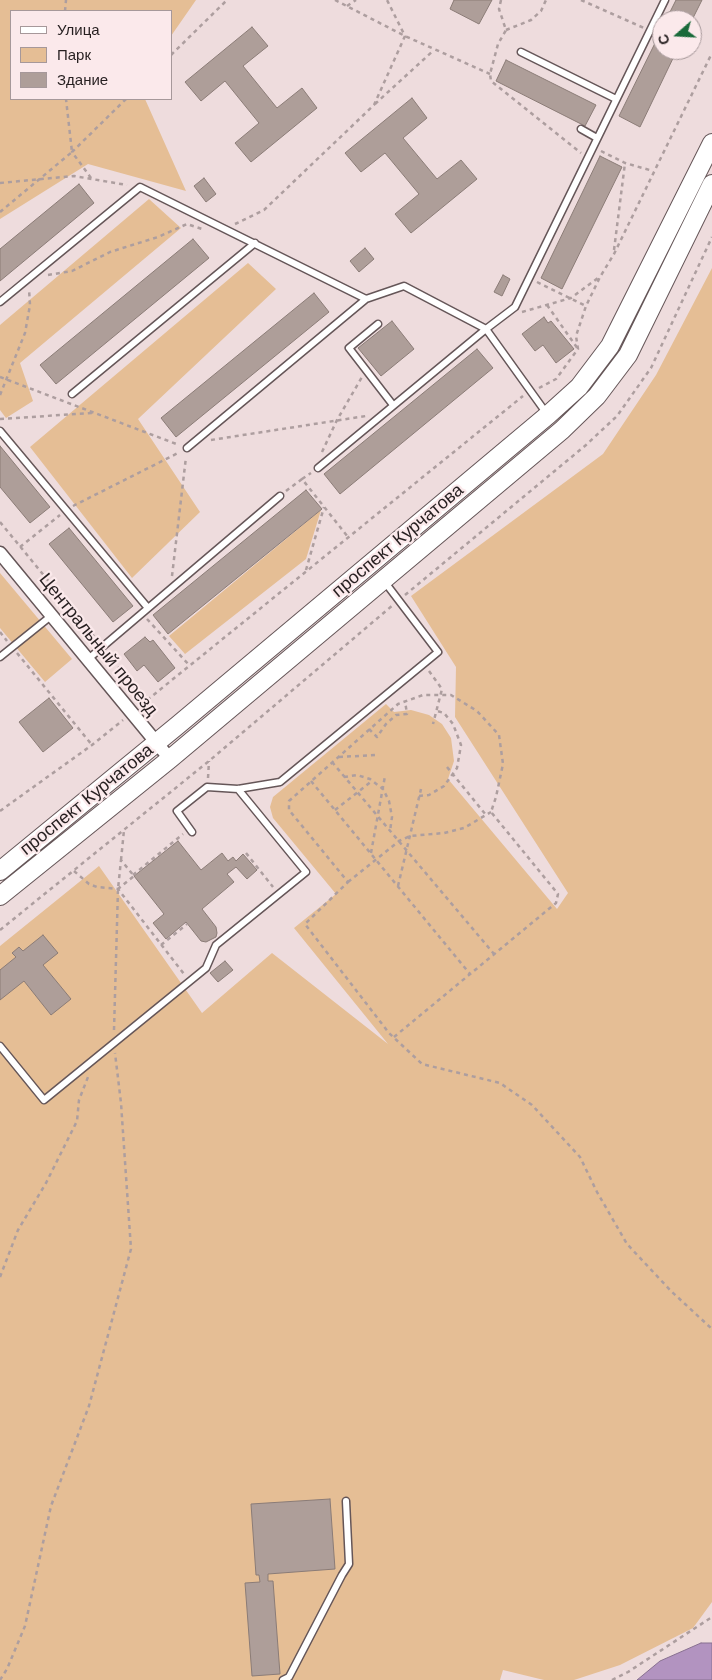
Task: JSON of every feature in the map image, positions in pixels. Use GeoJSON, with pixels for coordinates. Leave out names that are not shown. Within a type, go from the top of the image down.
{"type":"FeatureCollection","features":[{"type":"Feature","properties":{"kind":"main road","name":"проспект Курчатова"},"geometry":{"type":"LineString","coordinates":[[0,871],[548,415],[579,386],[610,346],[712,142]]}},
{"type":"Feature","properties":{"kind":"main road","name":"проспект Курчатова"},"geometry":{"type":"LineString","coordinates":[[0,896],[170,759],[562,430],[597,396],[628,354],[712,184]]}},
{"type":"Feature","properties":{"kind":"main road"},"geometry":{"type":"LineString","coordinates":[[610,346],[628,354]]}},
{"type":"Feature","properties":{"kind":"street","name":"Центральный проезд"},"geometry":{"type":"LineString","coordinates":[[0,553],[170,759]]}},
{"type":"Feature","properties":{"kind":"lane"},"geometry":{"type":"LineString","coordinates":[[316,469],[515,307],[665,0]]}},
{"type":"Feature","properties":{"kind":"lane"},"geometry":{"type":"LineString","coordinates":[[521,52],[616,98]]}},
{"type":"Feature","properties":{"kind":"lane"},"geometry":{"type":"LineString","coordinates":[[581,129],[597,138]]}},
{"type":"Feature","properties":{"kind":"lane"},"geometry":{"type":"LineString","coordinates":[[0,302],[140,187],[366,299]]}},
{"type":"Feature","properties":{"kind":"lane"},"geometry":{"type":"LineString","coordinates":[[72,394],[255,243]]}},
{"type":"Feature","properties":{"kind":"lane"},"geometry":{"type":"LineString","coordinates":[[187,448],[366,299],[404,286],[486,329],[548,415]]}},
{"type":"Feature","properties":{"kind":"lane"},"geometry":{"type":"LineString","coordinates":[[378,324],[349,348],[393,406]]}},
{"type":"Feature","properties":{"kind":"lane"},"geometry":{"type":"LineString","coordinates":[[0,431],[148,608]]}},
{"type":"Feature","properties":{"kind":"lane"},"geometry":{"type":"LineString","coordinates":[[87,660],[280,496]]}},
{"type":"Feature","properties":{"kind":"lane"},"geometry":{"type":"LineString","coordinates":[[191,830],[177,811],[207,787],[238,789],[280,782],[438,652],[383,580]]}},
{"type":"Feature","properties":{"kind":"lane"},"geometry":{"type":"LineString","coordinates":[[0,657],[51,616]]}},
{"type":"Feature","properties":{"kind":"lane"},"geometry":{"type":"LineString","coordinates":[[0,1046],[44,1100],[190,982],[206,968],[216,945],[306,872],[238,789]]}},
{"type":"Feature","properties":{"kind":"lane"},"geometry":{"type":"LineString","coordinates":[[283,1680],[288,1677],[349,1564],[346,1501]]}},
{"type":"Feature","properties":{"kind":"path"},"geometry":{"type":"LineString","coordinates":[[172,54],[227,0]]}},
{"type":"Feature","properties":{"kind":"path"},"geometry":{"type":"LineString","coordinates":[[335,0],[405,36],[490,74]]}},
{"type":"Feature","properties":{"kind":"path"},"geometry":{"type":"LineString","coordinates":[[346,6],[356,0]]}},
{"type":"Feature","properties":{"kind":"path"},"geometry":{"type":"LineString","coordinates":[[387,0],[405,36]]}},
{"type":"Feature","properties":{"kind":"path"},"geometry":{"type":"LineString","coordinates":[[501,0],[499,9],[506,30]]}},
{"type":"Feature","properties":{"kind":"path"},"geometry":{"type":"LineString","coordinates":[[546,0],[541,11],[531,20],[506,30],[498,44],[490,74],[491,81],[587,158]]}},
{"type":"Feature","properties":{"kind":"path"},"geometry":{"type":"LineString","coordinates":[[581,0],[650,30]]}},
{"type":"Feature","properties":{"kind":"path"},"geometry":{"type":"LineString","coordinates":[[374,105],[434,49]]}},
{"type":"Feature","properties":{"kind":"path"},"geometry":{"type":"LineString","coordinates":[[0,811],[92,745],[521,397],[556,379],[578,349],[576,336],[586,306],[614,254],[712,53]]}},
{"type":"Feature","properties":{"kind":"path"},"geometry":{"type":"LineString","coordinates":[[66,100],[72,152],[91,179]]}},
{"type":"Feature","properties":{"kind":"path"},"geometry":{"type":"LineString","coordinates":[[0,212],[72,152],[125,100]]}},
{"type":"Feature","properties":{"kind":"path"},"geometry":{"type":"LineString","coordinates":[[593,147],[625,163],[653,171]]}},
{"type":"Feature","properties":{"kind":"path"},"geometry":{"type":"LineString","coordinates":[[614,254],[625,163]]}},
{"type":"Feature","properties":{"kind":"path"},"geometry":{"type":"LineString","coordinates":[[0,183],[74,176],[140,187]]}},
{"type":"Feature","properties":{"kind":"path"},"geometry":{"type":"LineString","coordinates":[[0,930],[208,761],[586,445],[617,416],[651,368],[712,237]]}},
{"type":"Feature","properties":{"kind":"path"},"geometry":{"type":"LineString","coordinates":[[499,319],[571,298],[600,277]]}},
{"type":"Feature","properties":{"kind":"path"},"geometry":{"type":"LineString","coordinates":[[529,278],[586,306]]}},
{"type":"Feature","properties":{"kind":"path"},"geometry":{"type":"LineString","coordinates":[[547,305],[578,349]]}},
{"type":"Feature","properties":{"kind":"path"},"geometry":{"type":"LineString","coordinates":[[321,454],[337,420],[366,370]]}},
{"type":"Feature","properties":{"kind":"path"},"geometry":{"type":"LineString","coordinates":[[0,377],[187,448]]}},
{"type":"Feature","properties":{"kind":"path"},"geometry":{"type":"LineString","coordinates":[[194,443],[384,412]]}},
{"type":"Feature","properties":{"kind":"path"},"geometry":{"type":"LineString","coordinates":[[0,419],[93,413]]}},
{"type":"Feature","properties":{"kind":"path"},"geometry":{"type":"LineString","coordinates":[[20,547],[66,510],[187,448]]}},
{"type":"Feature","properties":{"kind":"path"},"geometry":{"type":"LineString","coordinates":[[170,589],[187,448]]}},
{"type":"Feature","properties":{"kind":"path"},"geometry":{"type":"LineString","coordinates":[[280,496],[316,469]]}},
{"type":"Feature","properties":{"kind":"path"},"geometry":{"type":"LineString","coordinates":[[302,479],[348,537]]}},
{"type":"Feature","properties":{"kind":"path"},"geometry":{"type":"LineString","coordinates":[[305,572],[324,507]]}},
{"type":"Feature","properties":{"kind":"path"},"geometry":{"type":"LineString","coordinates":[[0,522],[146,701]]}},
{"type":"Feature","properties":{"kind":"path"},"geometry":{"type":"LineString","coordinates":[[142,613],[190,666]]}},
{"type":"Feature","properties":{"kind":"path"},"geometry":{"type":"LineString","coordinates":[[0,632],[92,745]]}},
{"type":"Feature","properties":{"kind":"path"},"geometry":{"type":"LineString","coordinates":[[424,664],[442,689],[433,724]]}},
{"type":"Feature","properties":{"kind":"path"},"geometry":{"type":"LineString","coordinates":[[348,882],[289,810],[288,801],[398,704],[423,695],[451,695],[478,711],[499,735],[503,764],[491,812],[464,828],[444,833],[410,836],[399,841],[348,882],[305,924],[394,1037],[422,1064],[500,1083],[532,1105],[580,1156],[597,1192],[627,1244],[671,1291],[712,1329]]}},
{"type":"Feature","properties":{"kind":"path"},"geometry":{"type":"LineString","coordinates":[[369,730],[377,737],[386,724],[396,716],[407,714],[405,701]]}},
{"type":"Feature","properties":{"kind":"path"},"geometry":{"type":"LineString","coordinates":[[419,796],[429,795],[444,786],[457,768],[461,746],[453,724],[444,713],[437,710]]}},
{"type":"Feature","properties":{"kind":"path"},"geometry":{"type":"LineString","coordinates":[[338,757],[377,755]]}},
{"type":"Feature","properties":{"kind":"path"},"geometry":{"type":"LineString","coordinates":[[207,787],[208,761]]}},
{"type":"Feature","properties":{"kind":"path"},"geometry":{"type":"LineString","coordinates":[[332,762],[494,954]]}},
{"type":"Feature","properties":{"kind":"path"},"geometry":{"type":"LineString","coordinates":[[447,766],[486,815]]}},
{"type":"Feature","properties":{"kind":"path"},"geometry":{"type":"LineString","coordinates":[[344,776],[357,776],[372,781],[383,790],[389,802],[392,817],[390,831]]}},
{"type":"Feature","properties":{"kind":"path"},"geometry":{"type":"LineString","coordinates":[[371,853],[385,776]]}},
{"type":"Feature","properties":{"kind":"path"},"geometry":{"type":"LineString","coordinates":[[311,781],[470,974]]}},
{"type":"Feature","properties":{"kind":"path"},"geometry":{"type":"LineString","coordinates":[[335,810],[372,781]]}},
{"type":"Feature","properties":{"kind":"path"},"geometry":{"type":"LineString","coordinates":[[398,886],[421,789]]}},
{"type":"Feature","properties":{"kind":"path"},"geometry":{"type":"LineString","coordinates":[[394,1037],[556,903],[558,894],[491,812]]}},
{"type":"Feature","properties":{"kind":"path"},"geometry":{"type":"LineString","coordinates":[[0,1680],[7,1669],[25,1626],[51,1506],[89,1406],[132,1249],[121,1102],[114,1043],[118,889],[124,830]]}},
{"type":"Feature","properties":{"kind":"path"},"geometry":{"type":"LineString","coordinates":[[74,870],[89,884],[97,887],[118,889],[191,830]]}},
{"type":"Feature","properties":{"kind":"path"},"geometry":{"type":"LineString","coordinates":[[246,853],[278,894]]}},
{"type":"Feature","properties":{"kind":"path"},"geometry":{"type":"LineString","coordinates":[[121,860],[133,875]]}},
{"type":"Feature","properties":{"kind":"path"},"geometry":{"type":"LineString","coordinates":[[118,889],[190,982]]}},
{"type":"Feature","properties":{"kind":"path"},"geometry":{"type":"LineString","coordinates":[[161,945],[187,924]]}},
{"type":"Feature","properties":{"kind":"path"},"geometry":{"type":"LineString","coordinates":[[0,1277],[18,1230],[46,1182],[77,1121],[79,1100],[96,1058]]}},
{"type":"Feature","properties":{"kind":"path"},"geometry":{"type":"LineString","coordinates":[[612,1680],[628,1672],[712,1617]]}},
{"type":"Feature","properties":{"kind":"green space"},"geometry":{"type":"Polygon","coordinates":[[[0,0],[196,0],[172,35],[172,10],[10,10],[10,100],[145,100],[186,191],[88,164],[0,219],[0,0]]]}},
{"type":"Feature","properties":{"kind":"green space"},"geometry":{"type":"Polygon","coordinates":[[[149,199],[181,228],[20,363],[33,401],[6,418],[0,410],[0,325],[149,199]]]}},
{"type":"Feature","properties":{"kind":"green space"},"geometry":{"type":"Polygon","coordinates":[[[248,263],[276,289],[138,419],[200,512],[132,578],[30,447],[248,263]]]}},
{"type":"Feature","properties":{"kind":"green space"},"geometry":{"type":"Polygon","coordinates":[[[712,268],[712,1602],[693,1628],[620,1665],[574,1680],[544,1680],[503,1670],[500,1680],[0,1680],[0,946],[99,866],[202,1013],[272,953],[388,1044],[294,928],[336,894],[273,818],[270,807],[273,797],[386,704],[394,712],[411,710],[429,715],[442,724],[451,738],[454,761],[448,779],[557,909],[568,893],[455,717],[456,667],[411,596],[603,454],[656,375],[712,268]]]}},
{"type":"Feature","properties":{"kind":"green space"},"geometry":{"type":"Polygon","coordinates":[[[321,510],[306,559],[185,654],[169,636],[321,510]]]}},
{"type":"Feature","properties":{"kind":"green space"},"geometry":{"type":"Polygon","coordinates":[[[0,573],[72,659],[45,682],[0,628],[0,573]]]}},
{"type":"Feature","properties":{"kind":"shaded area"},"geometry":{"type":"Polygon","coordinates":[[[701,1643],[712,1643],[712,1680],[637,1680],[660,1661],[701,1643]]]}},
{"type":"Feature","properties":{"kind":"building"},"geometry":{"type":"Polygon","coordinates":[[[454,0],[492,0],[479,24],[450,9],[454,0]]]}},
{"type":"Feature","properties":{"kind":"building"},"geometry":{"type":"Polygon","coordinates":[[[676,0],[702,0],[697,10],[671,10],[676,0]]]}},
{"type":"Feature","properties":{"kind":"building"},"geometry":{"type":"Polygon","coordinates":[[[252,27],[268,46],[243,66],[277,108],[302,88],[317,108],[251,162],[235,143],[259,123],[225,81],[201,101],[185,82],[252,27]]]}},
{"type":"Feature","properties":{"kind":"building"},"geometry":{"type":"Polygon","coordinates":[[[652,49],[652,60],[672,60],[640,127],[619,116],[652,49]]]}},
{"type":"Feature","properties":{"kind":"building"},"geometry":{"type":"Polygon","coordinates":[[[506,60],[596,105],[585,126],[496,81],[506,60]]]}},
{"type":"Feature","properties":{"kind":"building"},"geometry":{"type":"Polygon","coordinates":[[[412,98],[427,118],[403,138],[437,179],[461,160],[477,179],[411,233],[395,214],[419,194],[385,153],[361,172],[345,153],[412,98]]]}},
{"type":"Feature","properties":{"kind":"building"},"geometry":{"type":"Polygon","coordinates":[[[600,156],[622,167],[562,289],[541,278],[600,156]]]}},
{"type":"Feature","properties":{"kind":"building"},"geometry":{"type":"Polygon","coordinates":[[[204,178],[216,194],[206,202],[194,186],[204,178]]]}},
{"type":"Feature","properties":{"kind":"building"},"geometry":{"type":"Polygon","coordinates":[[[79,184],[94,203],[0,281],[0,249],[79,184]]]}},
{"type":"Feature","properties":{"kind":"building"},"geometry":{"type":"Polygon","coordinates":[[[193,239],[209,258],[56,384],[40,365],[193,239]]]}},
{"type":"Feature","properties":{"kind":"building"},"geometry":{"type":"Polygon","coordinates":[[[365,248],[374,259],[359,272],[350,261],[365,248]]]}},
{"type":"Feature","properties":{"kind":"building"},"geometry":{"type":"Polygon","coordinates":[[[503,275],[510,279],[502,296],[494,292],[503,275]]]}},
{"type":"Feature","properties":{"kind":"building"},"geometry":{"type":"Polygon","coordinates":[[[314,293],[329,312],[176,437],[161,418],[314,293]]]}},
{"type":"Feature","properties":{"kind":"building"},"geometry":{"type":"Polygon","coordinates":[[[544,317],[548,323],[551,321],[574,349],[556,363],[543,345],[535,351],[522,334],[544,317]]]}},
{"type":"Feature","properties":{"kind":"building"},"geometry":{"type":"Polygon","coordinates":[[[392,321],[414,349],[381,376],[358,348],[392,321]]]}},
{"type":"Feature","properties":{"kind":"building"},"geometry":{"type":"Polygon","coordinates":[[[477,349],[493,368],[340,494],[324,474],[477,349]]]}},
{"type":"Feature","properties":{"kind":"building"},"geometry":{"type":"Polygon","coordinates":[[[0,446],[50,507],[30,523],[0,487],[0,446]]]}},
{"type":"Feature","properties":{"kind":"building"},"geometry":{"type":"Polygon","coordinates":[[[306,490],[322,509],[168,634],[153,615],[306,490]]]}},
{"type":"Feature","properties":{"kind":"building"},"geometry":{"type":"Polygon","coordinates":[[[69,528],[133,606],[113,622],[49,544],[69,528]]]}},
{"type":"Feature","properties":{"kind":"building"},"geometry":{"type":"Polygon","coordinates":[[[145,637],[150,642],[153,640],[175,668],[158,682],[144,665],[137,671],[124,654],[145,637]]]}},
{"type":"Feature","properties":{"kind":"building"},"geometry":{"type":"Polygon","coordinates":[[[49,698],[73,728],[43,752],[19,722],[49,698]]]}},
{"type":"Feature","properties":{"kind":"building"},"geometry":{"type":"Polygon","coordinates":[[[178,841],[201,870],[222,853],[228,861],[233,857],[236,861],[243,854],[257,870],[247,879],[236,867],[227,874],[234,882],[202,909],[216,927],[217,933],[216,937],[206,942],[201,941],[186,922],[166,939],[153,923],[164,914],[134,876],[178,841]]]}},
{"type":"Feature","properties":{"kind":"building"},"geometry":{"type":"Polygon","coordinates":[[[43,935],[58,953],[43,965],[71,999],[51,1015],[24,981],[0,1000],[0,970],[16,957],[12,953],[19,947],[23,951],[43,935]]]}},
{"type":"Feature","properties":{"kind":"building"},"geometry":{"type":"Polygon","coordinates":[[[225,961],[233,970],[218,982],[210,973],[225,961]]]}},
{"type":"Feature","properties":{"kind":"building"},"geometry":{"type":"Polygon","coordinates":[[[330,1499],[335,1569],[268,1574],[268,1581],[273,1581],[280,1674],[252,1676],[245,1583],[260,1582],[259,1575],[256,1575],[251,1504],[330,1499]]]}}]}
